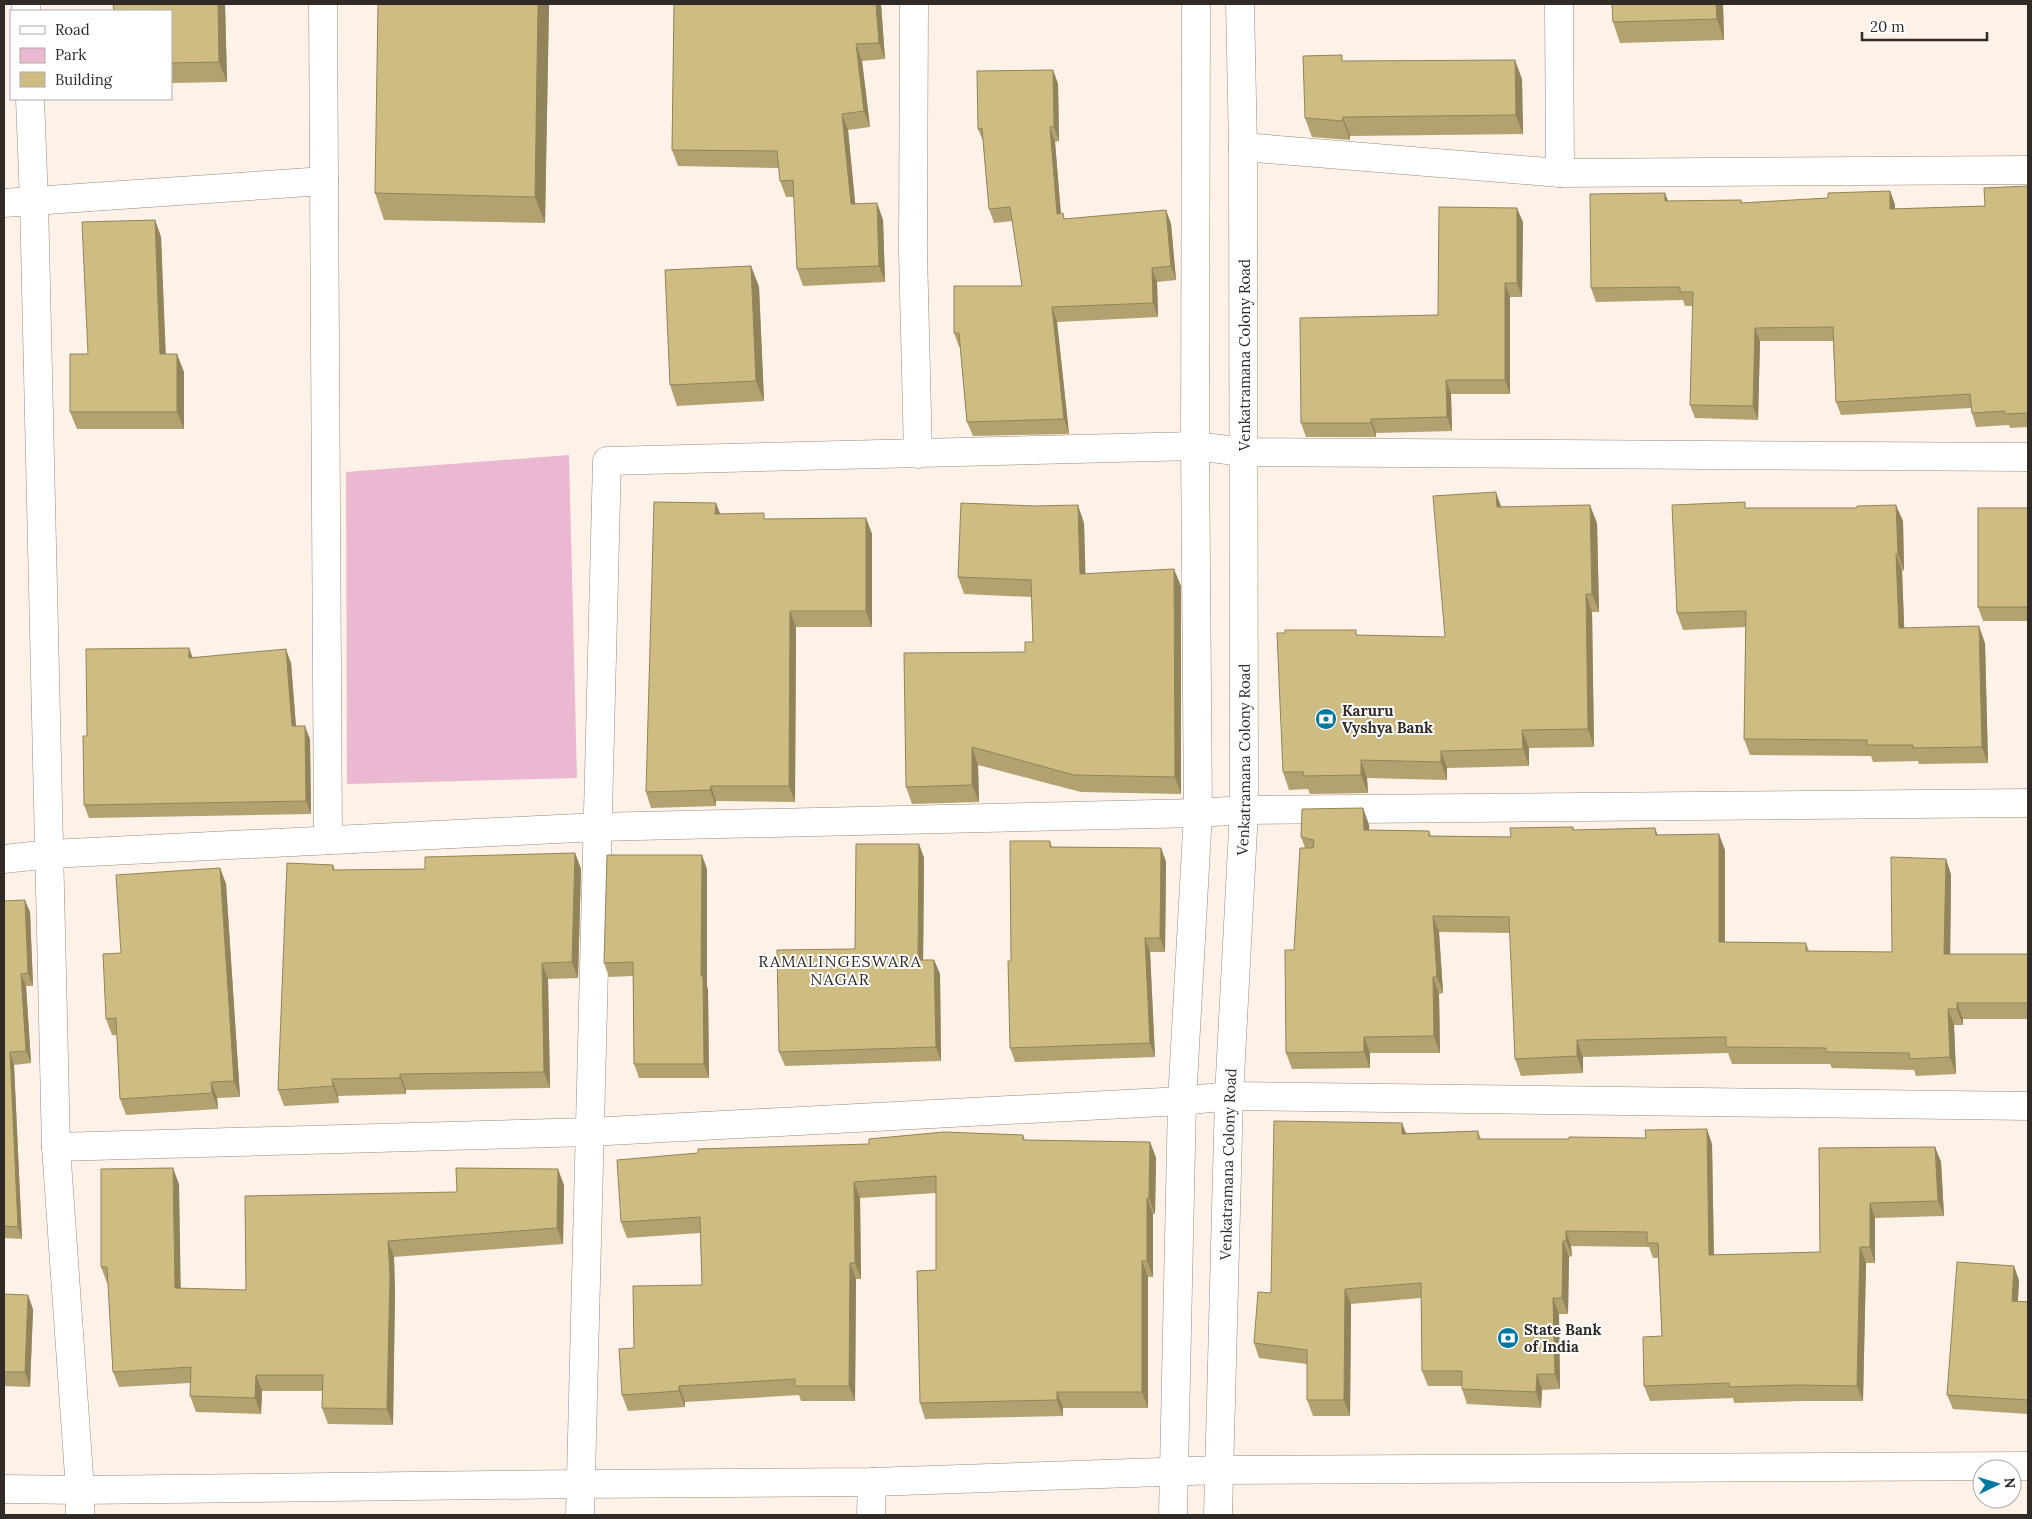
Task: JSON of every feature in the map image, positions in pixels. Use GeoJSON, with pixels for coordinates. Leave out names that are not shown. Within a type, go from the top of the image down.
{"type":"FeatureCollection","features":[{"type":"Feature","properties":{"kind":"street"},"geometry":{"type":"LineString","coordinates":[[324,4],[328,840]]}},
{"type":"Feature","properties":{"kind":"street"},"geometry":{"type":"LineString","coordinates":[[914,4],[913,252],[918,454]]}},
{"type":"Feature","properties":{"kind":"street"},"geometry":{"type":"LineString","coordinates":[[1173,1515],[1182,1100],[1198,813],[1195,446],[1196,4]]}},
{"type":"Feature","properties":{"kind":"street","name":"Venkatramana Colony Road"},"geometry":{"type":"LineString","coordinates":[[1218,1515],[1229,1096],[1244,810],[1243,147],[1240,4]]}},
{"type":"Feature","properties":{"kind":"street"},"geometry":{"type":"LineString","coordinates":[[1559,4],[1560,173]]}},
{"type":"Feature","properties":{"kind":"street"},"geometry":{"type":"LineString","coordinates":[[30,100],[56,1147],[80,1503]]}},
{"type":"Feature","properties":{"kind":"street"},"geometry":{"type":"LineString","coordinates":[[1243,147],[1560,173],[2028,170]]}},
{"type":"Feature","properties":{"kind":"street"},"geometry":{"type":"LineString","coordinates":[[4,203],[324,181]]}},
{"type":"Feature","properties":{"kind":"street"},"geometry":{"type":"LineString","coordinates":[[580,1515],[607,461],[1195,446],[1244,452],[2028,458]]}},
{"type":"Feature","properties":{"kind":"street"},"geometry":{"type":"LineString","coordinates":[[4,859],[50,854],[597,827],[1198,813],[1244,810],[2028,803]]}},
{"type":"Feature","properties":{"kind":"street"},"geometry":{"type":"LineString","coordinates":[[56,1147],[589,1132],[1229,1096],[2028,1106]]}},
{"type":"Feature","properties":{"kind":"street"},"geometry":{"type":"LineString","coordinates":[[4,1489],[80,1503],[581,1484],[872,1482],[1219,1470],[2028,1466]]}},
{"type":"Feature","properties":{"kind":"street"},"geometry":{"type":"LineString","coordinates":[[871,1515],[872,1482]]}},
{"type":"Feature","properties":{"kind":"green space"},"geometry":{"type":"Polygon","coordinates":[[[569,455],[577,778],[347,784],[346,472],[569,455]]]}},
{"type":"Feature","properties":{"kind":"building"},"geometry":{"type":"Polygon","coordinates":[[[113,4],[218,4],[219,62],[172,63],[172,10],[114,10],[113,4]]]}},
{"type":"Feature","properties":{"kind":"building"},"geometry":{"type":"Polygon","coordinates":[[[378,4],[538,4],[535,197],[375,193],[378,4]]]}},
{"type":"Feature","properties":{"kind":"building"},"geometry":{"type":"Polygon","coordinates":[[[674,4],[876,4],[879,43],[856,44],[864,111],[842,114],[851,204],[877,203],[879,266],[797,269],[793,180],[780,181],[777,151],[672,150],[674,4]]]}},
{"type":"Feature","properties":{"kind":"building"},"geometry":{"type":"Polygon","coordinates":[[[1612,4],[1716,4],[1717,19],[1613,22],[1612,4]]]}},
{"type":"Feature","properties":{"kind":"building"},"geometry":{"type":"Polygon","coordinates":[[[1342,55],[1342,61],[1515,60],[1516,115],[1343,117],[1343,121],[1305,118],[1303,56],[1342,55]]]}},
{"type":"Feature","properties":{"kind":"building"},"geometry":{"type":"Polygon","coordinates":[[[1053,70],[1054,127],[1050,127],[1057,214],[1063,213],[1064,219],[1166,210],[1171,266],[1152,268],[1153,303],[1052,307],[1064,419],[967,422],[959,333],[954,333],[954,286],[1022,286],[1010,207],[989,209],[982,128],[978,129],[977,71],[1053,70]]]}},
{"type":"Feature","properties":{"kind":"building"},"geometry":{"type":"Polygon","coordinates":[[[2028,186],[2028,413],[2005,414],[2005,411],[1972,413],[1970,394],[1836,402],[1833,327],[1755,328],[1753,406],[1690,405],[1693,292],[1680,292],[1680,287],[1591,288],[1590,194],[1665,193],[1665,201],[1741,200],[1741,203],[1828,198],[1828,193],[1890,191],[1890,209],[1985,206],[1984,188],[2028,186]]]}},
{"type":"Feature","properties":{"kind":"building"},"geometry":{"type":"Polygon","coordinates":[[[1439,207],[1517,208],[1517,283],[1505,283],[1505,380],[1446,380],[1447,417],[1371,419],[1371,423],[1301,423],[1300,318],[1438,315],[1439,207]]]}},
{"type":"Feature","properties":{"kind":"building"},"geometry":{"type":"Polygon","coordinates":[[[155,220],[160,354],[177,354],[177,412],[70,412],[70,354],[88,354],[82,222],[155,220]]]}},
{"type":"Feature","properties":{"kind":"building"},"geometry":{"type":"Polygon","coordinates":[[[751,266],[756,381],[670,385],[665,270],[751,266]]]}},
{"type":"Feature","properties":{"kind":"building"},"geometry":{"type":"Polygon","coordinates":[[[1496,492],[1497,507],[1590,505],[1592,594],[1586,594],[1588,729],[1522,730],[1523,749],[1441,751],[1441,762],[1361,760],[1361,775],[1303,776],[1304,772],[1283,772],[1277,633],[1285,633],[1285,630],[1356,630],[1356,635],[1445,637],[1433,496],[1496,492]]]}},
{"type":"Feature","properties":{"kind":"building"},"geometry":{"type":"Polygon","coordinates":[[[654,502],[716,503],[715,514],[764,513],[764,519],[866,518],[866,611],[790,611],[789,786],[711,786],[710,790],[646,792],[654,502]]]}},
{"type":"Feature","properties":{"kind":"building"},"geometry":{"type":"Polygon","coordinates":[[[1745,502],[1745,508],[1857,508],[1857,506],[1896,505],[1899,628],[1979,626],[1982,747],[1913,748],[1913,745],[1867,745],[1867,740],[1744,739],[1746,611],[1677,613],[1672,505],[1745,502]]]}},
{"type":"Feature","properties":{"kind":"building"},"geometry":{"type":"Polygon","coordinates":[[[961,503],[1035,506],[1078,505],[1080,574],[1174,569],[1175,777],[1074,775],[972,747],[972,785],[906,787],[904,653],[1025,652],[1025,642],[1033,642],[1031,580],[958,577],[961,503]]]}},
{"type":"Feature","properties":{"kind":"building"},"geometry":{"type":"Polygon","coordinates":[[[1978,508],[2028,508],[2028,607],[1978,607],[1978,508]]]}},
{"type":"Feature","properties":{"kind":"building"},"geometry":{"type":"Polygon","coordinates":[[[189,648],[189,658],[286,649],[292,726],[305,726],[306,801],[84,805],[83,736],[87,736],[86,649],[189,648]]]}},
{"type":"Feature","properties":{"kind":"building"},"geometry":{"type":"Polygon","coordinates":[[[1363,808],[1364,830],[1429,831],[1429,836],[1511,837],[1510,828],[1573,827],[1573,830],[1655,828],[1656,835],[1719,834],[1719,942],[1806,943],[1806,951],[1892,952],[1891,857],[1946,859],[1944,954],[2028,954],[2028,1003],[1957,1003],[1957,1009],[1948,1009],[1950,1057],[1910,1059],[1909,1053],[1826,1052],[1826,1048],[1726,1047],[1726,1037],[1577,1040],[1577,1056],[1515,1059],[1509,917],[1433,916],[1437,977],[1433,977],[1434,1036],[1364,1037],[1364,1052],[1286,1053],[1285,950],[1294,950],[1300,848],[1313,848],[1314,840],[1301,837],[1302,809],[1363,808]]]}},
{"type":"Feature","properties":{"kind":"building"},"geometry":{"type":"Polygon","coordinates":[[[1010,841],[1050,841],[1050,847],[1161,848],[1160,938],[1145,938],[1150,1043],[1010,1048],[1008,961],[1011,961],[1010,841]]]}},
{"type":"Feature","properties":{"kind":"building"},"geometry":{"type":"Polygon","coordinates":[[[856,844],[919,844],[918,960],[934,960],[936,1047],[779,1052],[777,950],[855,949],[856,844]]]}},
{"type":"Feature","properties":{"kind":"building"},"geometry":{"type":"Polygon","coordinates":[[[575,853],[572,962],[542,963],[544,1072],[400,1074],[400,1078],[332,1079],[333,1086],[278,1090],[287,863],[333,865],[333,870],[425,869],[425,857],[575,853]]]}},
{"type":"Feature","properties":{"kind":"building"},"geometry":{"type":"Polygon","coordinates":[[[607,855],[702,855],[701,976],[703,976],[704,1064],[634,1064],[633,962],[604,963],[607,855]]]}},
{"type":"Feature","properties":{"kind":"building"},"geometry":{"type":"Polygon","coordinates":[[[220,868],[234,1081],[211,1082],[212,1093],[120,1099],[116,1018],[106,1019],[103,954],[121,953],[116,875],[220,868]]]}},
{"type":"Feature","properties":{"kind":"building"},"geometry":{"type":"Polygon","coordinates":[[[25,900],[28,973],[21,974],[26,1051],[10,1052],[18,1227],[4,1226],[4,901],[25,900]]]}},
{"type":"Feature","properties":{"kind":"building"},"geometry":{"type":"Polygon","coordinates":[[[1274,1121],[1402,1123],[1402,1134],[1478,1131],[1478,1139],[1646,1138],[1645,1130],[1707,1129],[1709,1255],[1820,1252],[1819,1148],[1935,1147],[1938,1201],[1870,1203],[1870,1247],[1860,1247],[1857,1386],[1729,1387],[1729,1383],[1644,1386],[1643,1337],[1662,1336],[1658,1243],[1647,1243],[1647,1232],[1566,1231],[1566,1241],[1563,1241],[1562,1298],[1553,1298],[1555,1374],[1537,1374],[1536,1392],[1462,1389],[1462,1371],[1422,1371],[1421,1283],[1345,1289],[1344,1400],[1307,1400],[1307,1350],[1254,1343],[1258,1292],[1271,1293],[1274,1121]]]}},
{"type":"Feature","properties":{"kind":"building"},"geometry":{"type":"Polygon","coordinates":[[[944,1132],[1023,1135],[1023,1140],[1150,1142],[1149,1198],[1147,1198],[1147,1261],[1142,1261],[1142,1392],[1057,1392],[1057,1400],[920,1403],[917,1271],[936,1270],[936,1176],[854,1182],[855,1263],[850,1263],[849,1386],[795,1386],[795,1379],[679,1386],[679,1391],[622,1395],[619,1349],[634,1348],[633,1286],[702,1285],[700,1217],[621,1222],[617,1160],[698,1153],[698,1149],[869,1144],[869,1139],[944,1132]]]}},
{"type":"Feature","properties":{"kind":"building"},"geometry":{"type":"Polygon","coordinates":[[[173,1168],[175,1288],[246,1290],[245,1196],[457,1192],[456,1168],[558,1169],[557,1228],[388,1241],[390,1276],[387,1409],[322,1408],[323,1375],[256,1375],[255,1398],[190,1396],[191,1367],[113,1372],[107,1267],[101,1267],[101,1169],[173,1168]]]}},
{"type":"Feature","properties":{"kind":"building"},"geometry":{"type":"Polygon","coordinates":[[[1957,1262],[2014,1266],[2012,1301],[2028,1302],[2028,1400],[1947,1395],[1957,1262]]]}},
{"type":"Feature","properties":{"kind":"building"},"geometry":{"type":"Polygon","coordinates":[[[4,1294],[28,1295],[25,1372],[4,1372],[4,1294]]]}},
{"type":"Feature","properties":{"kind":"place","name":"Karuru Vyshya Bank"},"geometry":{"type":"Point","coordinates":[1326,719]}},
{"type":"Feature","properties":{"kind":"place","name":"State Bank of India"},"geometry":{"type":"Point","coordinates":[1508,1338]}},
{"type":"Feature","properties":{"kind":"district","name":"RAMALINGESWARA NAGAR"},"geometry":{"type":"Point","coordinates":[840,970]}}]}
